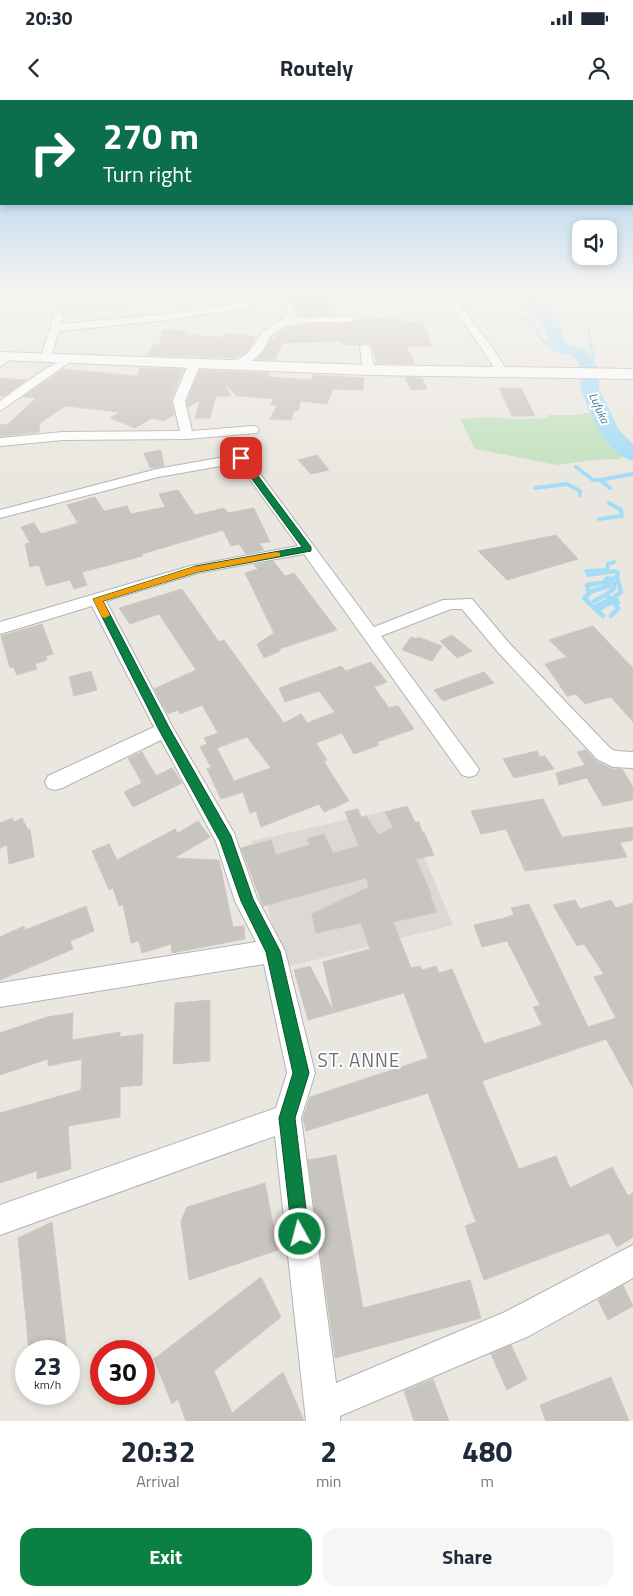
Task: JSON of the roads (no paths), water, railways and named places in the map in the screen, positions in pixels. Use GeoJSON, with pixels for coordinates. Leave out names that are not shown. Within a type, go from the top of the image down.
{"type":"FeatureCollection","features":[{"type":"Feature","properties":{"kind":"street"},"geometry":{"type":"LineString","coordinates":[[237,365],[252,354]]}},
{"type":"Feature","properties":{"kind":"street"},"geometry":{"type":"LineString","coordinates":[[366,354],[368,370]]}},
{"type":"Feature","properties":{"kind":"street"},"geometry":{"type":"LineString","coordinates":[[491,354],[502,372]]}},
{"type":"Feature","properties":{"kind":"street"},"geometry":{"type":"LineString","coordinates":[[3,359],[46,357],[368,370],[633,374]]}},
{"type":"Feature","properties":{"kind":"street"},"geometry":{"type":"LineString","coordinates":[[0,407],[69,358]]}},
{"type":"Feature","properties":{"kind":"street"},"geometry":{"type":"LineString","coordinates":[[187,435],[179,401],[195,363]]}},
{"type":"Feature","properties":{"kind":"street"},"geometry":{"type":"LineString","coordinates":[[0,442],[58,436],[187,435],[253,430]]}},
{"type":"Feature","properties":{"kind":"street"},"geometry":{"type":"LineString","coordinates":[[0,514],[157,474],[241,458],[469,769]]}},
{"type":"Feature","properties":{"kind":"street"},"geometry":{"type":"LineString","coordinates":[[0,628],[196,569],[308,549]]}},
{"type":"Feature","properties":{"kind":"street"},"geometry":{"type":"LineString","coordinates":[[97,599],[165,730],[226,840],[247,901],[273,951],[301,1073],[287,1118],[321,1414],[517,1324],[633,1261]]}},
{"type":"Feature","properties":{"kind":"street"},"geometry":{"type":"LineString","coordinates":[[371,634],[449,604],[466,603],[503,647],[604,754],[613,759],[633,760]]}},
{"type":"Feature","properties":{"kind":"street"},"geometry":{"type":"LineString","coordinates":[[55,782],[165,730]]}},
{"type":"Feature","properties":{"kind":"street"},"geometry":{"type":"LineString","coordinates":[[0,995],[273,951]]}},
{"type":"Feature","properties":{"kind":"street"},"geometry":{"type":"LineString","coordinates":[[0,1220],[287,1118]]}},
{"type":"Feature","properties":{"kind":"waterway","name":"Lufuka"},"geometry":{"type":"LineString","coordinates":[[579,354],[590,369],[590,389],[610,433],[633,455]]}},
{"type":"Feature","properties":{"kind":"waterway"},"geometry":{"type":"LineString","coordinates":[[587,366],[593,359],[592,354]]}},
{"type":"Feature","properties":{"kind":"waterway"},"geometry":{"type":"LineString","coordinates":[[576,467],[593,480],[600,480]]}},
{"type":"Feature","properties":{"kind":"waterway"},"geometry":{"type":"LineString","coordinates":[[600,480],[633,474]]}},
{"type":"Feature","properties":{"kind":"waterway"},"geometry":{"type":"LineString","coordinates":[[600,480],[610,488]]}},
{"type":"Feature","properties":{"kind":"waterway"},"geometry":{"type":"LineString","coordinates":[[535,488],[567,484],[580,491],[580,495]]}},
{"type":"Feature","properties":{"kind":"waterway"},"geometry":{"type":"LineString","coordinates":[[599,519],[622,516],[621,510],[609,503]]}},
{"type":"Feature","properties":{"kind":"waterway"},"geometry":{"type":"LineString","coordinates":[[586,571],[607,570],[608,564],[614,562]]}},
{"type":"Feature","properties":{"kind":"waterway"},"geometry":{"type":"LineString","coordinates":[[588,575],[616,571]]}},
{"type":"Feature","properties":{"kind":"waterway"},"geometry":{"type":"LineString","coordinates":[[617,577],[618,572]]}},
{"type":"Feature","properties":{"kind":"waterway"},"geometry":{"type":"LineString","coordinates":[[608,580],[617,577]]}},
{"type":"Feature","properties":{"kind":"waterway"},"geometry":{"type":"LineString","coordinates":[[611,616],[618,608],[615,605],[618,603],[614,597],[621,592],[617,578]]}},
{"type":"Feature","properties":{"kind":"waterway"},"geometry":{"type":"LineString","coordinates":[[606,595],[614,588],[614,583],[608,580]]}},
{"type":"Feature","properties":{"kind":"waterway"},"geometry":{"type":"LineString","coordinates":[[589,592],[609,586],[608,582]]}},
{"type":"Feature","properties":{"kind":"waterway"},"geometry":{"type":"LineString","coordinates":[[603,616],[584,598],[589,594],[587,585],[608,582]]}},
{"type":"Feature","properties":{"kind":"waterway"},"geometry":{"type":"LineString","coordinates":[[594,601],[606,595]]}},
{"type":"Feature","properties":{"kind":"waterway"},"geometry":{"type":"LineString","coordinates":[[594,607],[611,599],[606,595]]}},
{"type":"Feature","properties":{"kind":"waterway"},"geometry":{"type":"LineString","coordinates":[[597,610],[614,601],[612,598]]}},
{"type":"Feature","properties":{"kind":"district","name":"ST. ANNE"},"geometry":{"type":"Point","coordinates":[359,1060]}}]}
